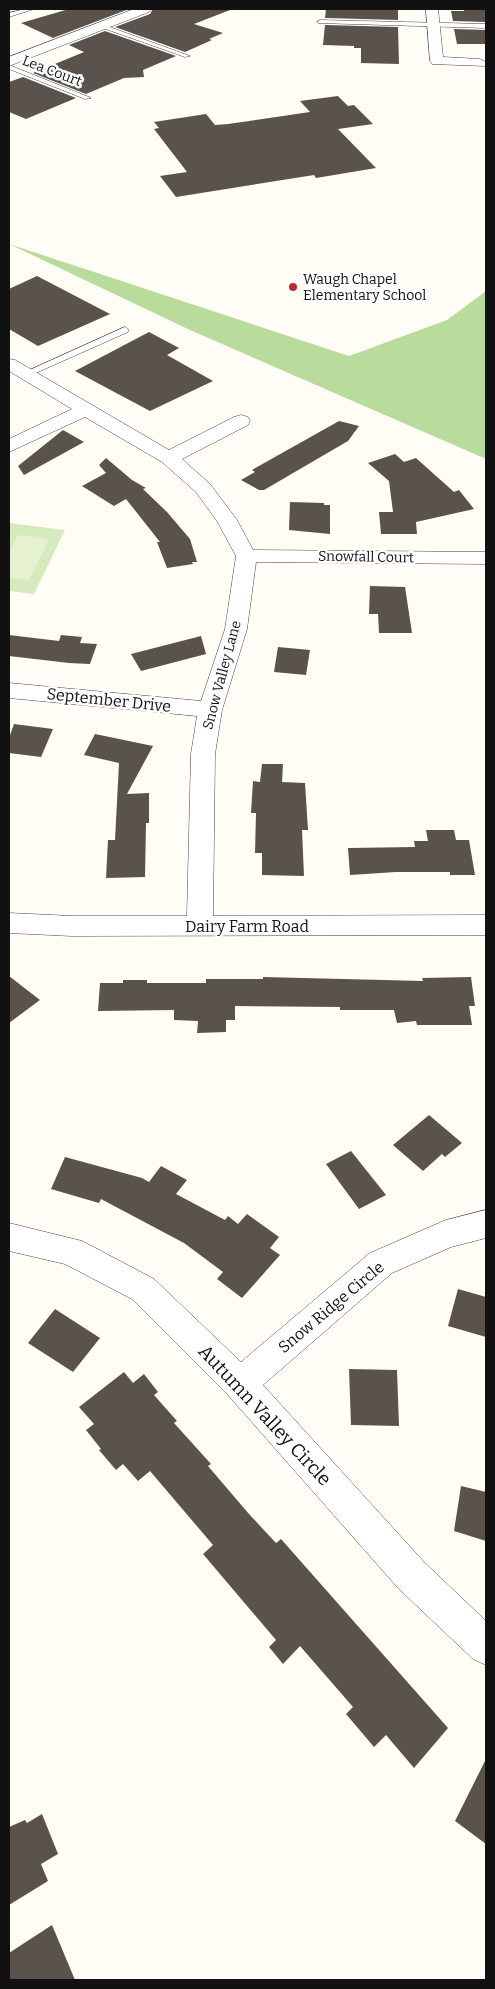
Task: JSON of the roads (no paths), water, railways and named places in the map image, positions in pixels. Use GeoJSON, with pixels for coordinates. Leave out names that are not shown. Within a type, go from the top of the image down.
{"type":"FeatureCollection","features":[{"type":"Feature","properties":{"kind":"street"},"geometry":{"type":"LineString","coordinates":[[10,62],[145,9]]}},
{"type":"Feature","properties":{"kind":"street"},"geometry":{"type":"LineString","coordinates":[[432,9],[436,61],[480,63]]}},
{"type":"Feature","properties":{"kind":"street"},"geometry":{"type":"LineString","coordinates":[[9,364],[84,410],[170,458],[203,488],[227,520],[246,556]]}},
{"type":"Feature","properties":{"kind":"street"},"geometry":{"type":"LineString","coordinates":[[9,446],[84,410]]}},
{"type":"Feature","properties":{"kind":"street"},"geometry":{"type":"LineString","coordinates":[[170,458],[242,421]]}},
{"type":"Feature","properties":{"kind":"street","name":"Snowfall Court"},"geometry":{"type":"LineString","coordinates":[[246,556],[486,558]]}},
{"type":"Feature","properties":{"kind":"street","name":"Snow Valley Lane"},"geometry":{"type":"LineString","coordinates":[[200,926],[203,754],[210,710],[236,629],[246,556]]}},
{"type":"Feature","properties":{"kind":"street","name":"September Drive"},"geometry":{"type":"LineString","coordinates":[[9,690],[210,710]]}},
{"type":"Feature","properties":{"kind":"street","name":"Dairy Farm Road"},"geometry":{"type":"LineString","coordinates":[[9,923],[72,926],[486,925]]}},
{"type":"Feature","properties":{"kind":"street","name":"Snow Ridge Circle"},"geometry":{"type":"LineString","coordinates":[[240,1384],[381,1264],[446,1234],[486,1224]]}},
{"type":"Feature","properties":{"kind":"street","name":"Autumn Valley Circle"},"geometry":{"type":"LineString","coordinates":[[9,1237],[71,1251],[143,1288],[240,1384],[411,1575],[486,1646]]}},
{"type":"Feature","properties":{"kind":"lane"},"geometry":{"type":"LineString","coordinates":[[9,15],[30,9]]}},
{"type":"Feature","properties":{"kind":"lane"},"geometry":{"type":"LineString","coordinates":[[320,22],[486,26]]}},
{"type":"Feature","properties":{"kind":"lane"},"geometry":{"type":"LineString","coordinates":[[102,26],[187,56]]}},
{"type":"Feature","properties":{"kind":"lane","name":"Lea Court"},"geometry":{"type":"LineString","coordinates":[[10,62],[87,98]]}},
{"type":"Feature","properties":{"kind":"lane"},"geometry":{"type":"LineString","coordinates":[[26,374],[125,330]]}},
{"type":"Feature","properties":{"kind":"place","name":"Waugh Chapel Elementary School"},"geometry":{"type":"Point","coordinates":[293,287]}}]}
